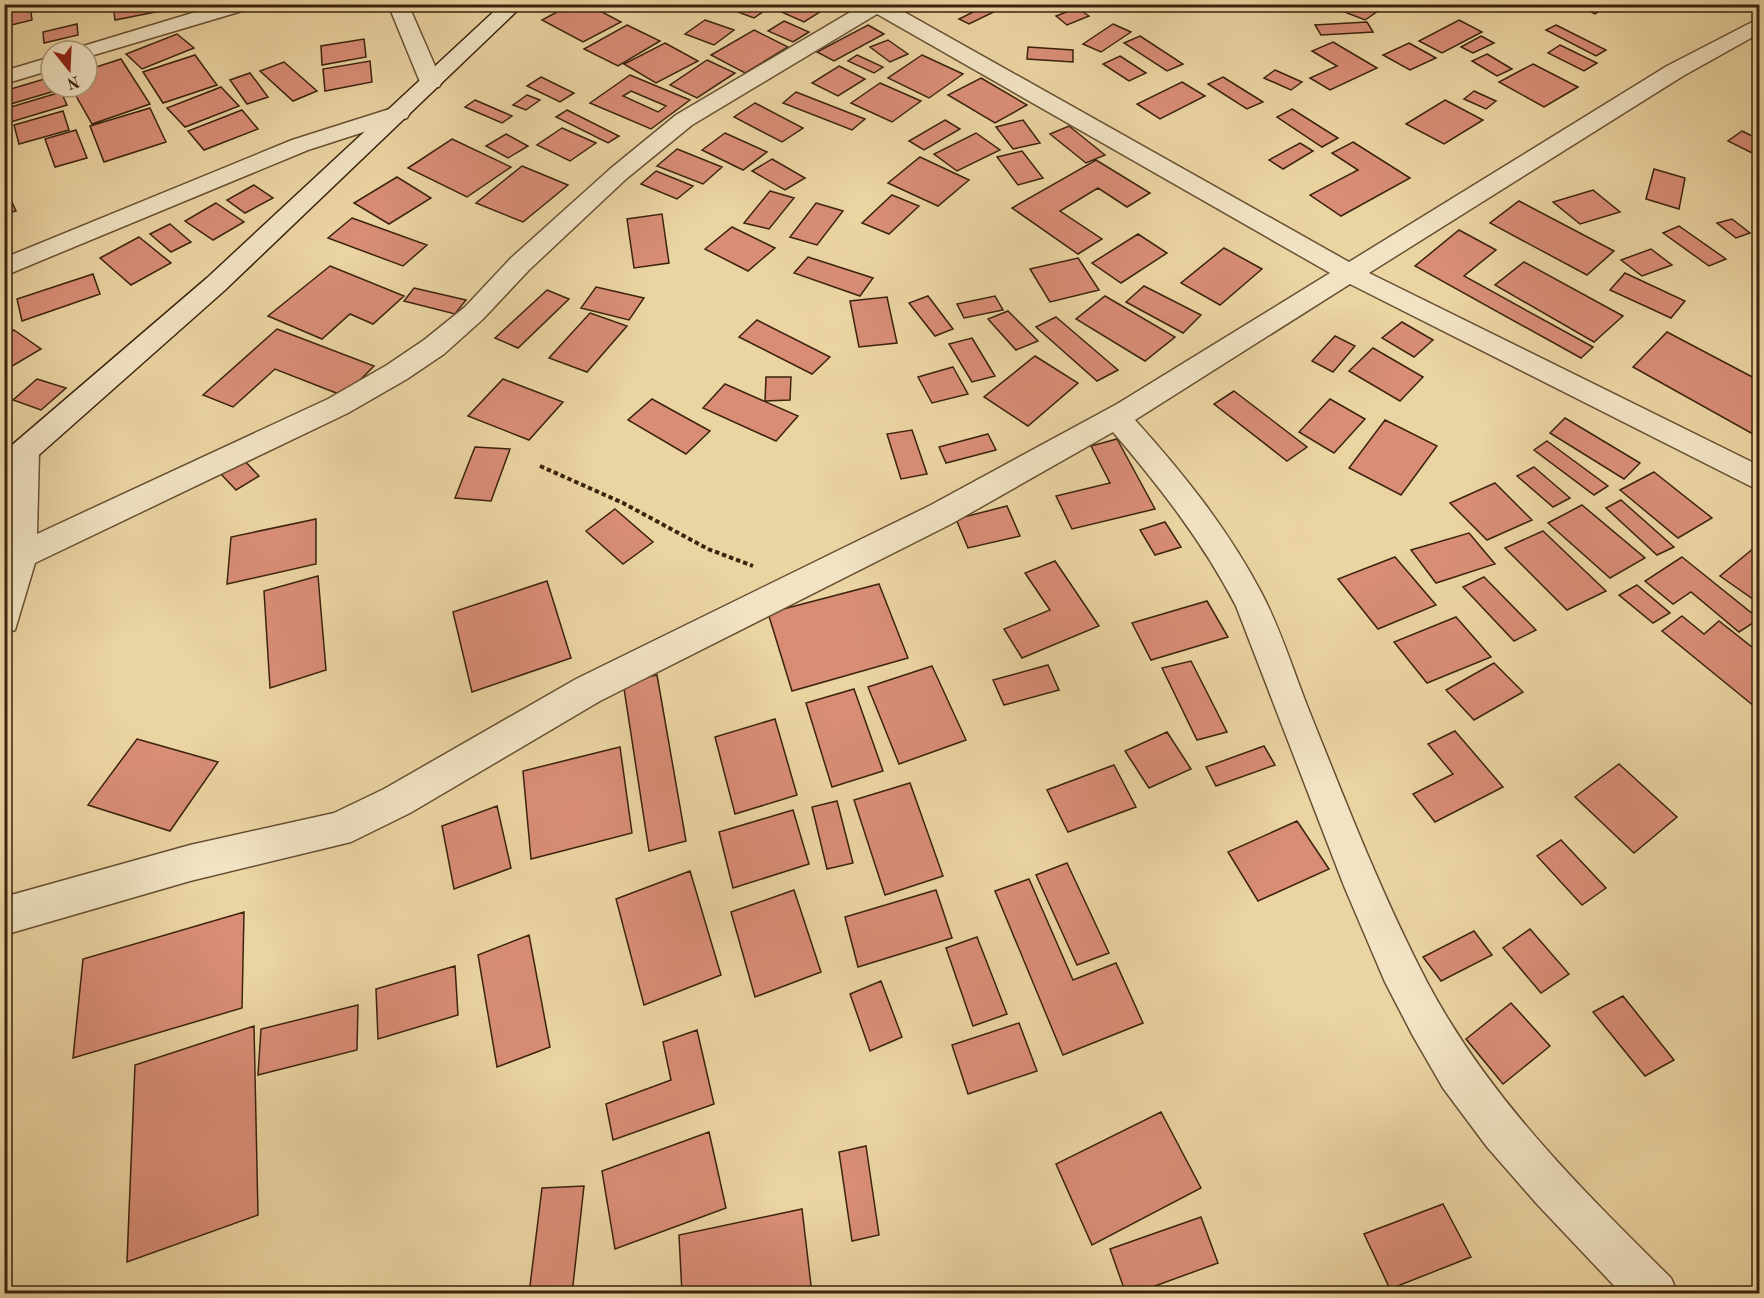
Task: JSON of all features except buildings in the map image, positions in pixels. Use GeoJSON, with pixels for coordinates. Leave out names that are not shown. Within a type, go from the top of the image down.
{"type":"FeatureCollection","features":[{"type":"Feature","properties":{"kind":"street"},"geometry":{"type":"LineString","coordinates":[[99,47],[245,4]]}},
{"type":"Feature","properties":{"kind":"street"},"geometry":{"type":"LineString","coordinates":[[398,4],[431,82]]}},
{"type":"Feature","properties":{"kind":"street"},"geometry":{"type":"LineString","coordinates":[[4,620],[21,555],[14,460],[216,284],[514,4]]}},
{"type":"Feature","properties":{"kind":"street"},"geometry":{"type":"LineString","coordinates":[[21,555],[338,406],[397,372],[434,347],[474,313],[519,264],[618,174],[684,120],[876,5],[1349,273],[1760,480]]}},
{"type":"Feature","properties":{"kind":"street"},"geometry":{"type":"LineString","coordinates":[[4,916],[190,863],[339,830],[397,801],[448,769],[588,690],[940,515],[1116,417],[1675,71],[1760,24]]}},
{"type":"Feature","properties":{"kind":"street"},"geometry":{"type":"LineString","coordinates":[[4,78],[39,67]]}},
{"type":"Feature","properties":{"kind":"street"},"geometry":{"type":"LineString","coordinates":[[4,268],[300,145],[399,113]]}},
{"type":"Feature","properties":{"kind":"street"},"geometry":{"type":"LineString","coordinates":[[1116,417],[1172,480],[1229,560],[1251,604],[1372,909],[1426,1022],[1459,1075],[1504,1134],[1568,1206],[1655,1293]]}},
{"type":"Feature","properties":{"kind":"path"},"geometry":{"type":"LineString","coordinates":[[540,466],[623,502],[708,549],[801,584]]}}]}
